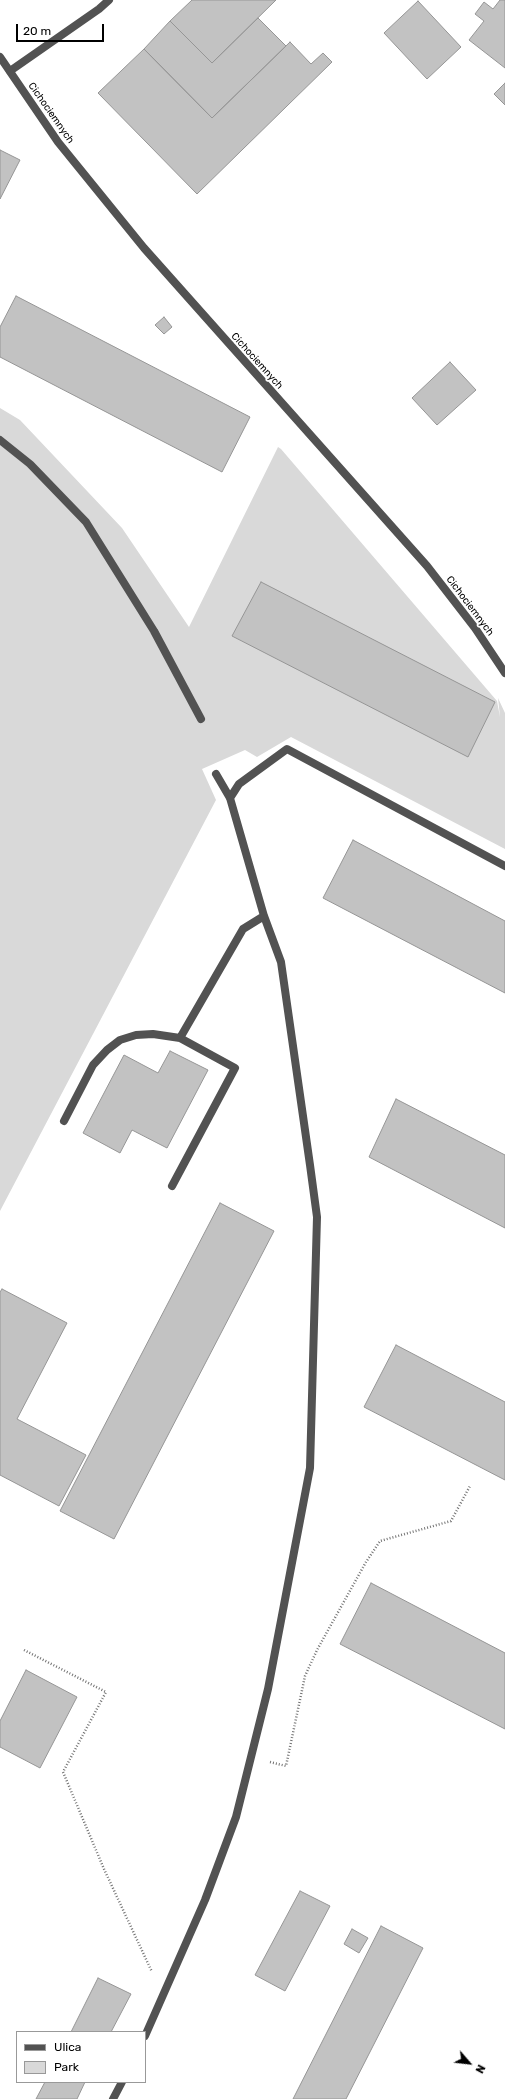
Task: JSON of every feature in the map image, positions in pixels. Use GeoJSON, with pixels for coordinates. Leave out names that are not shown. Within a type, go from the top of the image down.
{"type":"FeatureCollection","features":[{"type":"Feature","properties":{"kind":"street"},"geometry":{"type":"LineString","coordinates":[[10,71],[99,9],[109,0]]}},
{"type":"Feature","properties":{"kind":"street","name":"Cichociemnych"},"geometry":{"type":"LineString","coordinates":[[0,58],[58,142],[144,248],[427,566],[475,628],[505,673]]}},
{"type":"Feature","properties":{"kind":"street"},"geometry":{"type":"LineString","coordinates":[[0,440],[30,464],[86,522],[154,631],[201,719]]}},
{"type":"Feature","properties":{"kind":"street"},"geometry":{"type":"LineString","coordinates":[[230,798],[239,784],[287,749],[505,866]]}},
{"type":"Feature","properties":{"kind":"street"},"geometry":{"type":"LineString","coordinates":[[146,2034],[205,1900],[236,1817],[252,1758],[268,1689],[310,1468],[317,1217],[282,970],[264,916],[230,798],[216,774]]}},
{"type":"Feature","properties":{"kind":"street"},"geometry":{"type":"LineString","coordinates":[[180,1038],[243,928],[264,916]]}},
{"type":"Feature","properties":{"kind":"street"},"geometry":{"type":"LineString","coordinates":[[64,1121],[93,1065],[107,1050],[120,1040],[136,1035],[153,1034],[180,1038],[235,1068],[172,1186]]}},
{"type":"Feature","properties":{"kind":"street"},"geometry":{"type":"LineString","coordinates":[[113,2099],[121,2083]]}},
{"type":"Feature","properties":{"kind":"path"},"geometry":{"type":"LineString","coordinates":[[252,1758],[286,1766],[305,1676],[317,1650],[366,1562],[380,1541],[451,1522],[470,1486]]}},
{"type":"Feature","properties":{"kind":"path"},"geometry":{"type":"LineString","coordinates":[[24,1650],[106,1692],[63,1772],[104,1869],[154,1978]]}},
{"type":"Feature","properties":{"kind":"green space"},"geometry":{"type":"Polygon","coordinates":[[[0,408],[20,420],[122,528],[189,627],[278,447],[281,449],[497,701],[500,717],[498,698],[505,713],[505,849],[291,737],[257,757],[245,750],[202,769],[216,800],[0,1211],[0,408]]]}},
{"type":"Feature","properties":{"kind":"building"},"geometry":{"type":"Polygon","coordinates":[[[192,0],[276,0],[212,63],[170,21],[192,0]]]}},
{"type":"Feature","properties":{"kind":"building"},"geometry":{"type":"Polygon","coordinates":[[[500,0],[505,0],[505,68],[469,40],[484,21],[475,14],[484,2],[493,9],[500,0]]]}},
{"type":"Feature","properties":{"kind":"building"},"geometry":{"type":"Polygon","coordinates":[[[418,1],[461,47],[427,79],[384,33],[418,1]]]}},
{"type":"Feature","properties":{"kind":"building"},"geometry":{"type":"Polygon","coordinates":[[[258,18],[286,46],[212,118],[144,49],[170,21],[212,63],[258,18]]]}},
{"type":"Feature","properties":{"kind":"building"},"geometry":{"type":"Polygon","coordinates":[[[290,42],[311,64],[323,53],[332,62],[197,194],[98,93],[144,49],[212,118],[290,42]]]}},
{"type":"Feature","properties":{"kind":"building"},"geometry":{"type":"Polygon","coordinates":[[[505,83],[505,105],[494,94],[505,83]]]}},
{"type":"Feature","properties":{"kind":"building"},"geometry":{"type":"Polygon","coordinates":[[[0,150],[20,160],[0,199],[0,150]]]}},
{"type":"Feature","properties":{"kind":"building"},"geometry":{"type":"Polygon","coordinates":[[[16,296],[250,417],[222,472],[0,357],[0,327],[16,296]]]}},
{"type":"Feature","properties":{"kind":"building"},"geometry":{"type":"Polygon","coordinates":[[[164,317],[172,327],[164,334],[155,325],[164,317]]]}},
{"type":"Feature","properties":{"kind":"building"},"geometry":{"type":"Polygon","coordinates":[[[450,362],[476,390],[437,425],[412,398],[450,362]]]}},
{"type":"Feature","properties":{"kind":"building"},"geometry":{"type":"Polygon","coordinates":[[[261,582],[495,702],[468,757],[232,636],[261,582]]]}},
{"type":"Feature","properties":{"kind":"building"},"geometry":{"type":"Polygon","coordinates":[[[353,840],[505,921],[505,993],[323,898],[353,840]]]}},
{"type":"Feature","properties":{"kind":"building"},"geometry":{"type":"Polygon","coordinates":[[[170,1051],[208,1070],[167,1148],[132,1130],[120,1153],[83,1133],[124,1055],[158,1073],[170,1051]]]}},
{"type":"Feature","properties":{"kind":"building"},"geometry":{"type":"Polygon","coordinates":[[[396,1099],[505,1155],[505,1228],[369,1157],[396,1099]]]}},
{"type":"Feature","properties":{"kind":"building"},"geometry":{"type":"Polygon","coordinates":[[[220,1203],[274,1231],[114,1539],[60,1511],[220,1203]]]}},
{"type":"Feature","properties":{"kind":"building"},"geometry":{"type":"Polygon","coordinates":[[[2,1289],[67,1323],[17,1419],[86,1455],[59,1506],[0,1475],[0,1292],[2,1289]]]}},
{"type":"Feature","properties":{"kind":"building"},"geometry":{"type":"Polygon","coordinates":[[[396,1345],[505,1402],[505,1480],[364,1407],[396,1345]]]}},
{"type":"Feature","properties":{"kind":"building"},"geometry":{"type":"Polygon","coordinates":[[[371,1583],[505,1653],[505,1729],[340,1644],[371,1583]]]}},
{"type":"Feature","properties":{"kind":"building"},"geometry":{"type":"Polygon","coordinates":[[[26,1670],[77,1697],[40,1768],[0,1747],[0,1721],[26,1670]]]}},
{"type":"Feature","properties":{"kind":"building"},"geometry":{"type":"Polygon","coordinates":[[[300,1891],[330,1906],[285,1991],[255,1975],[300,1891]]]}},
{"type":"Feature","properties":{"kind":"building"},"geometry":{"type":"Polygon","coordinates":[[[381,1926],[423,1948],[346,2099],[293,2099],[381,1926]]]}},
{"type":"Feature","properties":{"kind":"building"},"geometry":{"type":"Polygon","coordinates":[[[352,1929],[368,1938],[359,1953],[344,1944],[352,1929]]]}},
{"type":"Feature","properties":{"kind":"building"},"geometry":{"type":"Polygon","coordinates":[[[98,1978],[131,1994],[112,2031],[72,2031],[98,1978]]]}},
{"type":"Feature","properties":{"kind":"building"},"geometry":{"type":"Polygon","coordinates":[[[44,2083],[85,2083],[77,2099],[36,2099],[44,2083]]]}}]}
